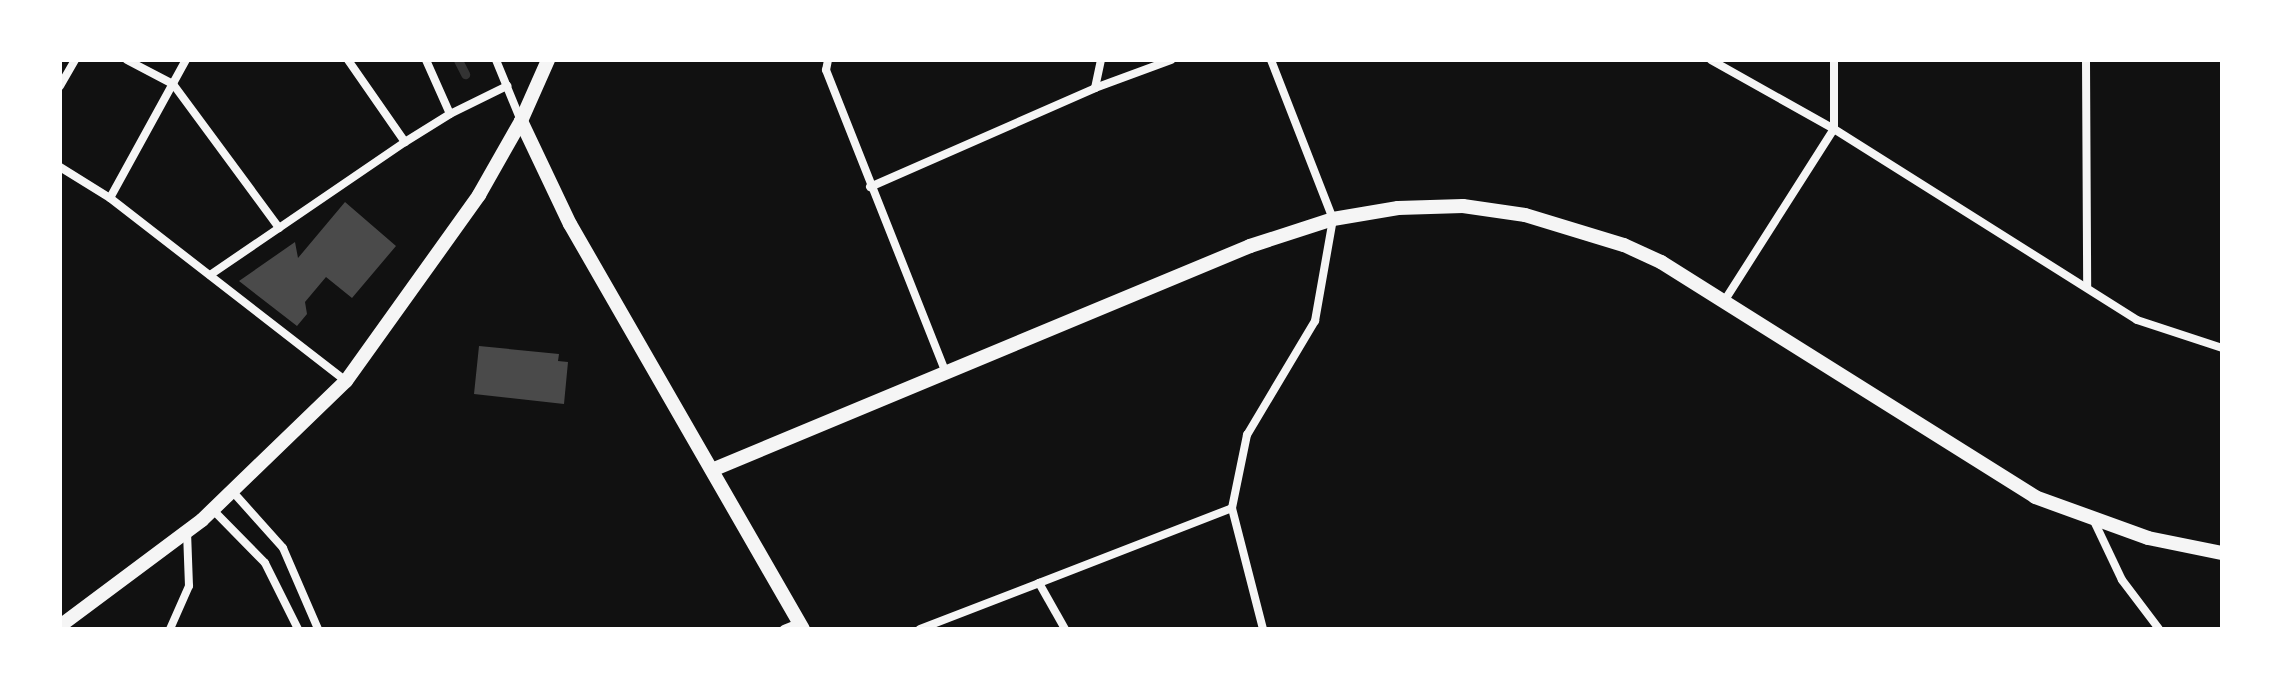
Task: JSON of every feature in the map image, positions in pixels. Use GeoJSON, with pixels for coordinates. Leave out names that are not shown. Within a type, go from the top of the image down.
{"type":"FeatureCollection","features":[{"type":"Feature","properties":{"kind":"street"},"geometry":{"type":"LineString","coordinates":[[60,86],[75,60]]}},
{"type":"Feature","properties":{"kind":"street"},"geometry":{"type":"LineString","coordinates":[[127,60],[173,84],[279,228]]}},
{"type":"Feature","properties":{"kind":"street"},"geometry":{"type":"LineString","coordinates":[[110,198],[186,60]]}},
{"type":"Feature","properties":{"kind":"street"},"geometry":{"type":"LineString","coordinates":[[348,60],[405,142]]}},
{"type":"Feature","properties":{"kind":"street"},"geometry":{"type":"LineString","coordinates":[[426,60],[450,114]]}},
{"type":"Feature","properties":{"kind":"street"},"geometry":{"type":"LineString","coordinates":[[496,60],[570,224],[801,626],[784,629]]}},
{"type":"Feature","properties":{"kind":"street"},"geometry":{"type":"LineString","coordinates":[[60,626],[213,510],[346,381],[479,195],[521,121],[548,60]]}},
{"type":"Feature","properties":{"kind":"street"},"geometry":{"type":"LineString","coordinates":[[828,60],[826,70],[870,187],[946,373]]}},
{"type":"Feature","properties":{"kind":"street"},"geometry":{"type":"LineString","coordinates":[[1095,88],[1101,60]]}},
{"type":"Feature","properties":{"kind":"street"},"geometry":{"type":"LineString","coordinates":[[870,187],[1095,88],[1171,60]]}},
{"type":"Feature","properties":{"kind":"street"},"geometry":{"type":"LineString","coordinates":[[1263,629],[1232,508],[1247,435],[1315,321],[1333,219],[1271,60]]}},
{"type":"Feature","properties":{"kind":"street"},"geometry":{"type":"LineString","coordinates":[[1711,60],[1834,129],[2137,320],[2222,348]]}},
{"type":"Feature","properties":{"kind":"street"},"geometry":{"type":"LineString","coordinates":[[1723,304],[1834,129],[1834,60]]}},
{"type":"Feature","properties":{"kind":"street"},"geometry":{"type":"LineString","coordinates":[[2086,60],[2087,286]]}},
{"type":"Feature","properties":{"kind":"street"},"geometry":{"type":"LineString","coordinates":[[210,275],[405,142],[450,114],[507,86]]}},
{"type":"Feature","properties":{"kind":"street"},"geometry":{"type":"LineString","coordinates":[[60,167],[110,198],[346,381]]}},
{"type":"Feature","properties":{"kind":"street"},"geometry":{"type":"LineString","coordinates":[[712,470],[1250,246],[1333,219],[1398,208],[1450,206],[1525,215],[1586,230],[1624,245],[1661,262],[1723,304],[2035,497],[2094,521],[2148,538],[2222,553]]}},
{"type":"Feature","properties":{"kind":"street"},"geometry":{"type":"LineString","coordinates":[[233,492],[283,548],[318,629]]}},
{"type":"Feature","properties":{"kind":"street"},"geometry":{"type":"LineString","coordinates":[[920,629],[1232,508]]}},
{"type":"Feature","properties":{"kind":"street"},"geometry":{"type":"LineString","coordinates":[[213,510],[265,563],[298,629]]}},
{"type":"Feature","properties":{"kind":"street"},"geometry":{"type":"LineString","coordinates":[[2094,521],[2122,580],[2159,629]]}},
{"type":"Feature","properties":{"kind":"street"},"geometry":{"type":"LineString","coordinates":[[170,629],[189,586],[187,532]]}},
{"type":"Feature","properties":{"kind":"street"},"geometry":{"type":"LineString","coordinates":[[1039,583],[1065,629]]}},
{"type":"Feature","properties":{"kind":"building"},"geometry":{"type":"Polygon","coordinates":[[[345,202],[396,246],[352,298],[326,277],[305,302],[307,314],[297,326],[239,281],[295,242],[298,258],[345,202]]]}},
{"type":"Feature","properties":{"kind":"building"},"geometry":{"type":"Polygon","coordinates":[[[479,346],[559,354],[558,361],[568,362],[564,404],[474,394],[479,346]]]}},
{"type":"Feature","properties":{"kind":"waterway"},"geometry":{"type":"LineString","coordinates":[[458,60],[465,74]]}}]}
